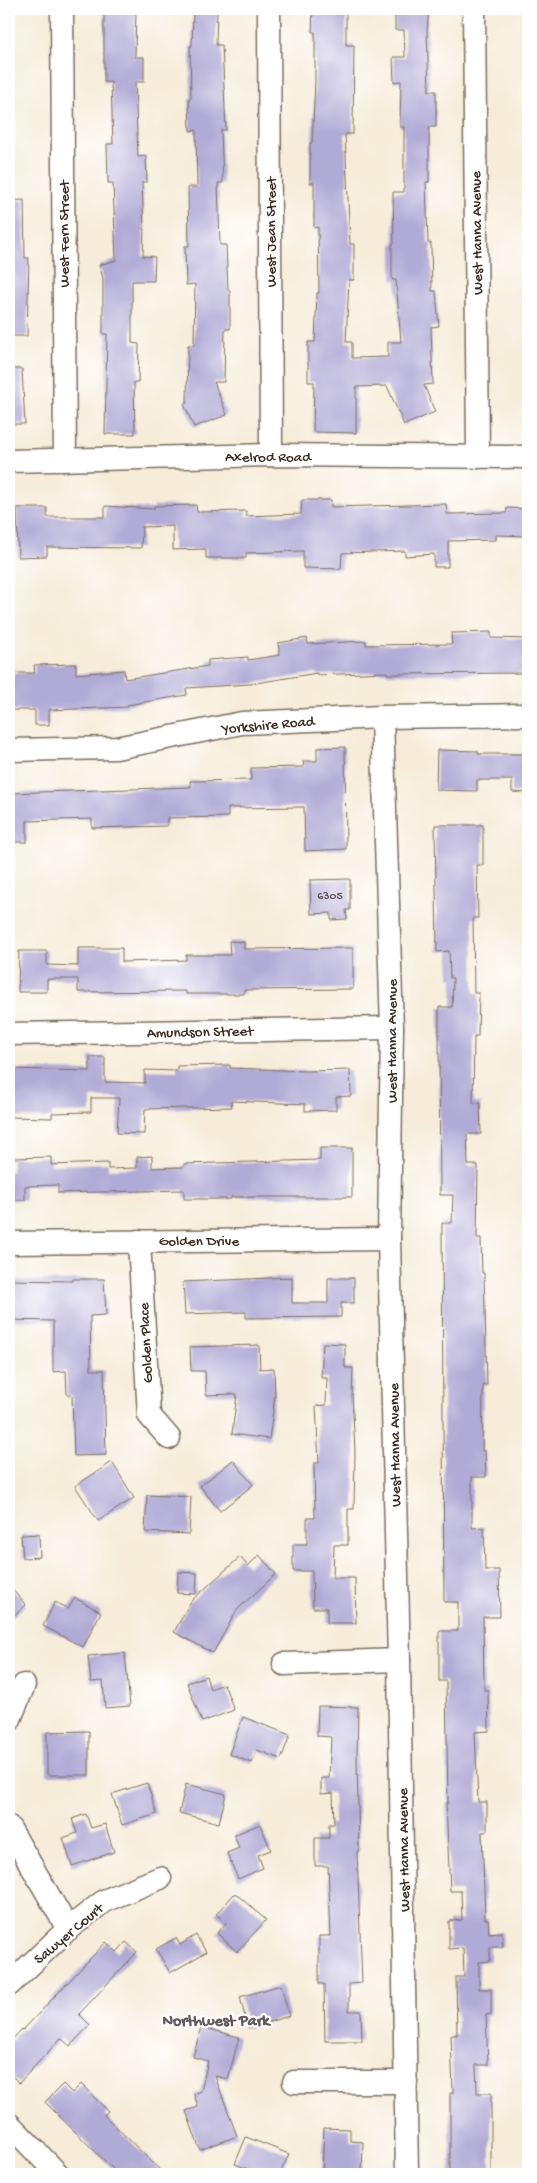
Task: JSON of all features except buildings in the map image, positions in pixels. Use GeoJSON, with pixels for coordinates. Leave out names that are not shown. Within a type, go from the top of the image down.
{"type":"FeatureCollection","features":[{"type":"Feature","properties":{"kind":"street","name":"West Fern Street"},"geometry":{"type":"LineString","coordinates":[[62,9],[65,460]]}},
{"type":"Feature","properties":{"kind":"street","name":"West Jean Street"},"geometry":{"type":"LineString","coordinates":[[269,9],[271,455]]}},
{"type":"Feature","properties":{"kind":"street","name":"West Hanna Avenue"},"geometry":{"type":"LineString","coordinates":[[474,9],[478,457]]}},
{"type":"Feature","properties":{"kind":"street","name":"Axelrod Road"},"geometry":{"type":"LineString","coordinates":[[9,461],[271,455],[528,457]]}},
{"type":"Feature","properties":{"kind":"street","name":"Yorkshire Road"},"geometry":{"type":"LineString","coordinates":[[9,750],[116,748],[242,723],[382,717],[528,715]]}},
{"type":"Feature","properties":{"kind":"street","name":"West Hanna Avenue"},"geometry":{"type":"LineString","coordinates":[[382,717],[392,1028],[389,1239],[399,1660],[407,2174]]}},
{"type":"Feature","properties":{"kind":"street","name":"Amundson Street"},"geometry":{"type":"LineString","coordinates":[[9,1034],[392,1028]]}},
{"type":"Feature","properties":{"kind":"street","name":"Golden Drive"},"geometry":{"type":"LineString","coordinates":[[9,1243],[139,1240],[389,1239]]}},
{"type":"Feature","properties":{"kind":"street","name":"Golden Place"},"geometry":{"type":"LineString","coordinates":[[139,1240],[149,1415],[169,1438]]}},
{"type":"Feature","properties":{"kind":"street"},"geometry":{"type":"LineString","coordinates":[[284,1664],[399,1660]]}},
{"type":"Feature","properties":{"kind":"street"},"geometry":{"type":"LineString","coordinates":[[9,1721],[24,1685]]}},
{"type":"Feature","properties":{"kind":"street"},"geometry":{"type":"LineString","coordinates":[[9,1827],[68,1929]]}},
{"type":"Feature","properties":{"kind":"street","name":"Sawyer Court"},"geometry":{"type":"LineString","coordinates":[[9,1985],[68,1929],[104,1902],[160,1878]]}},
{"type":"Feature","properties":{"kind":"street"},"geometry":{"type":"LineString","coordinates":[[294,2082],[406,2082]]}},
{"type":"Feature","properties":{"kind":"street"},"geometry":{"type":"LineString","coordinates":[[9,2124],[58,2174]]}},
{"type":"Feature","properties":{"kind":"district","name":"Northwest Park"},"geometry":{"type":"Point","coordinates":[216,2019]}}]}
